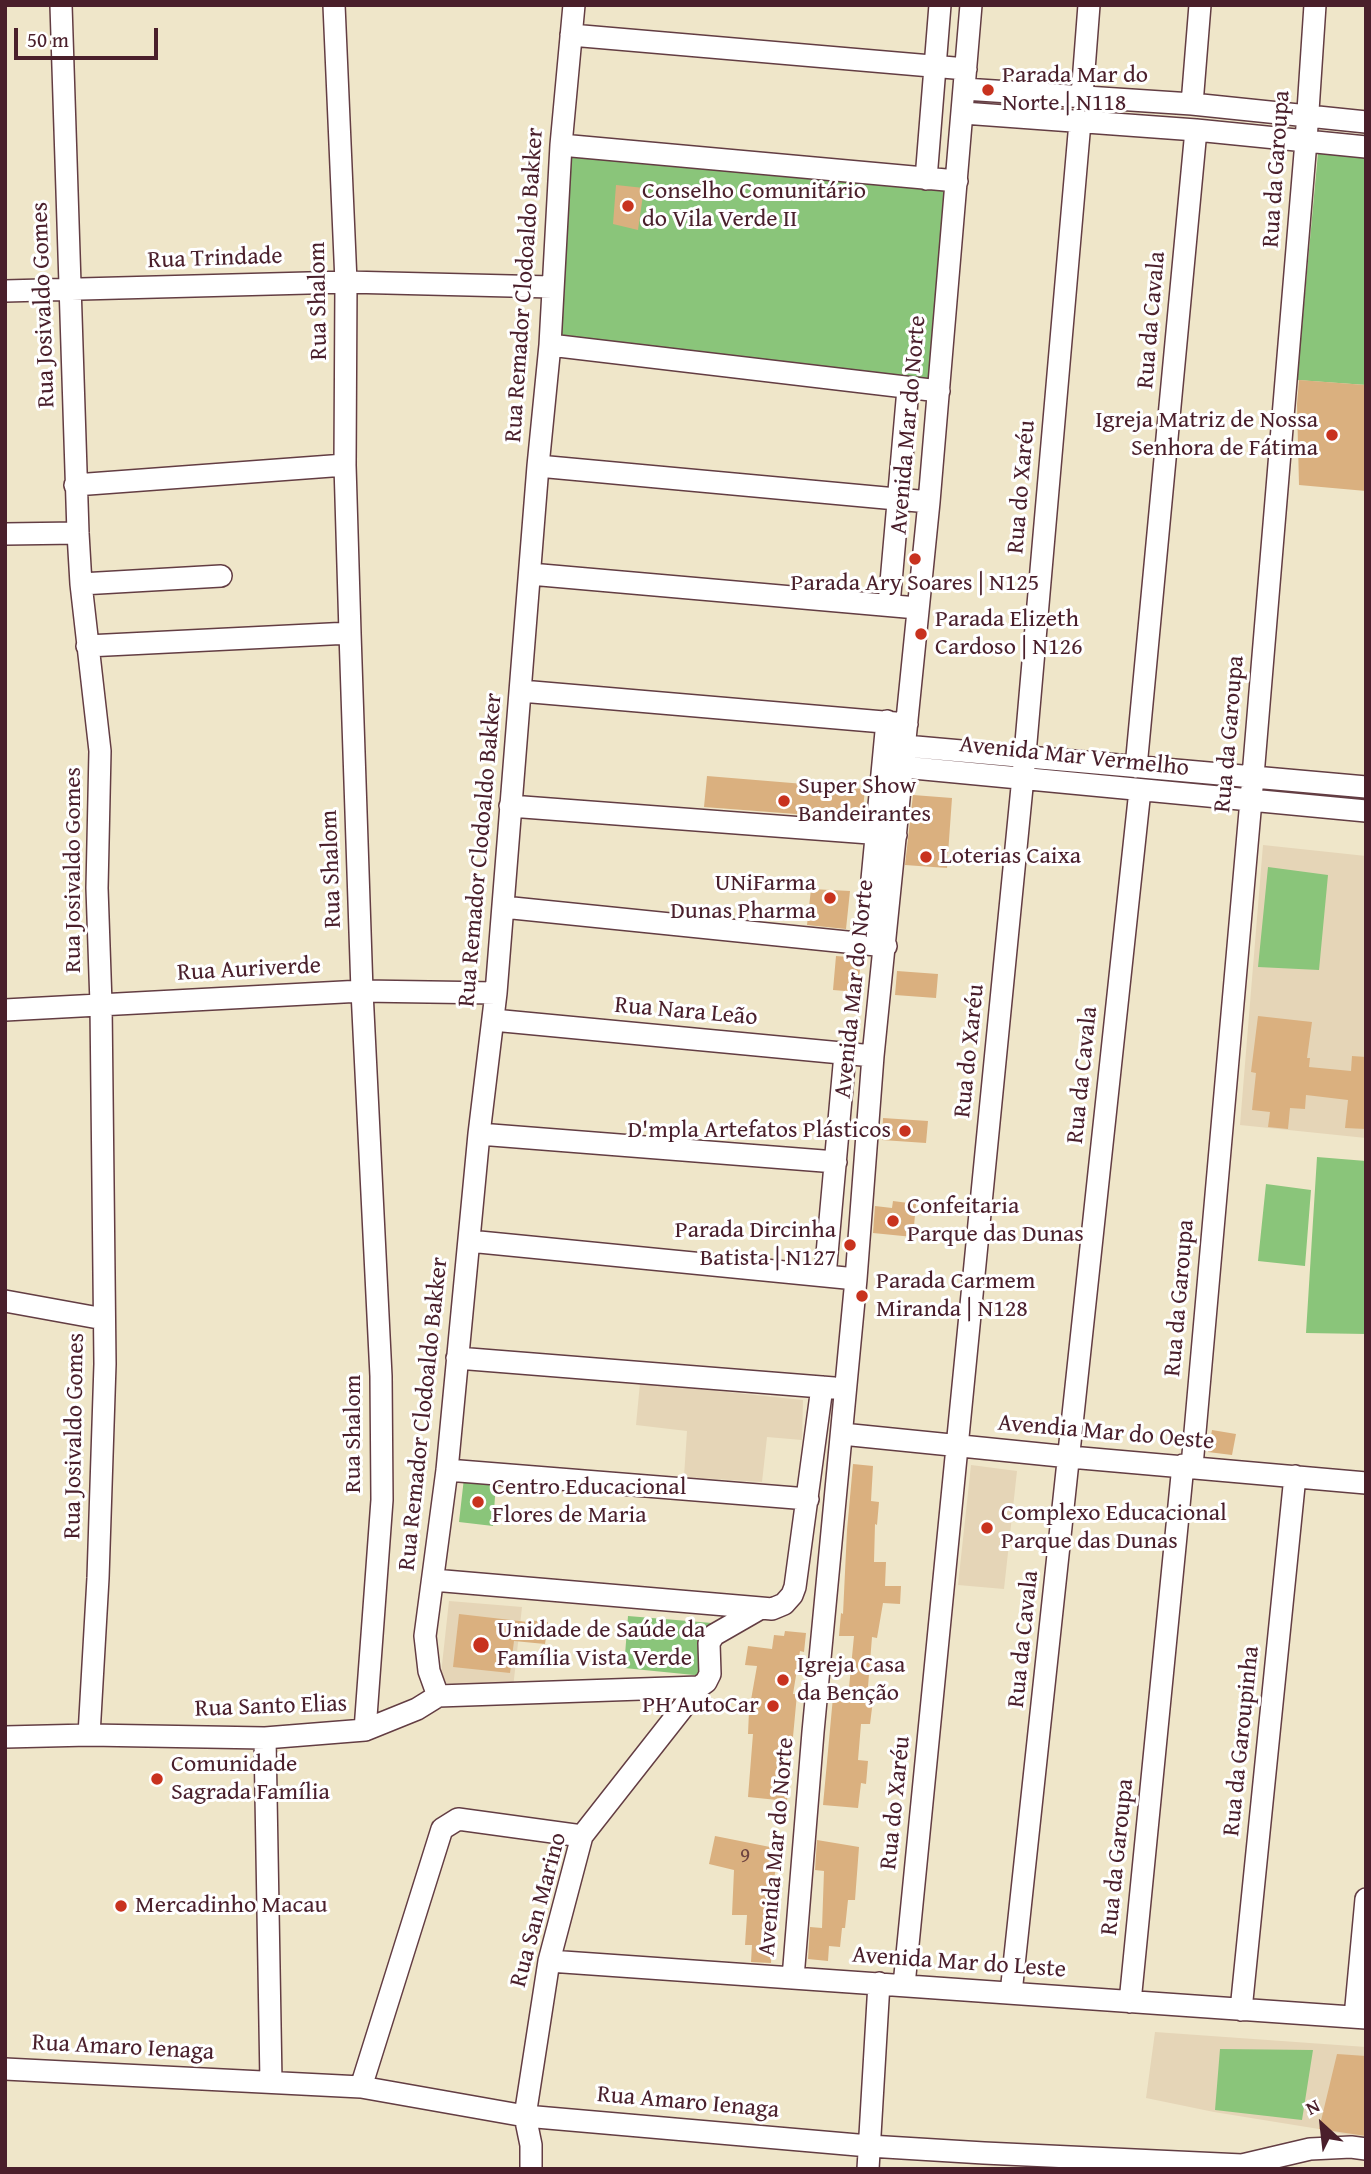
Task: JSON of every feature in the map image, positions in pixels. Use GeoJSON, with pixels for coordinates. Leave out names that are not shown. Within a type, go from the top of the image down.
{"type":"FeatureCollection","features":[{"type":"Feature","properties":{"kind":"street","name":"Rua Josivaldo Gomes"},"geometry":{"type":"LineString","coordinates":[[61,5],[75,485],[81,584],[100,751],[97,888],[102,1004],[104,1319],[98,1578],[89,1735]]}},
{"type":"Feature","properties":{"kind":"street","name":"Rua Shalom"},"geometry":{"type":"LineString","coordinates":[[334,5],[346,282],[345,465],[362,991],[381,1376],[382,1500],[365,1730]]}},
{"type":"Feature","properties":{"kind":"street","name":"Rua Remador Clodoaldo Bakker"},"geometry":{"type":"LineString","coordinates":[[438,1696],[429,1671],[425,1636],[447,1470],[479,1134],[496,993],[550,345],[561,145],[574,5]]}},
{"type":"Feature","properties":{"kind":"street"},"geometry":{"type":"LineString","coordinates":[[926,179],[940,5]]}},
{"type":"Feature","properties":{"kind":"street","name":"Avenida Mar do Norte"},"geometry":{"type":"LineString","coordinates":[[793,1978],[811,1746],[856,1279],[873,1056],[876,944],[886,835],[903,767],[905,746],[897,723],[917,608],[929,502],[971,5]]}},
{"type":"Feature","properties":{"kind":"street"},"geometry":{"type":"LineString","coordinates":[[1082,96],[1089,5]]}},
{"type":"Feature","properties":{"kind":"street"},"geometry":{"type":"LineString","coordinates":[[1192,104],[1199,5]]}},
{"type":"Feature","properties":{"kind":"street","name":"Rua da Garoupa"},"geometry":{"type":"LineString","coordinates":[[1130,2002],[1187,1466],[1251,800],[1307,141],[1315,5]]}},
{"type":"Feature","properties":{"kind":"street"},"geometry":{"type":"LineString","coordinates":[[572,35],[935,66],[965,79],[1082,96],[1366,122]]}},
{"type":"Feature","properties":{"kind":"street"},"geometry":{"type":"LineString","coordinates":[[963,113],[1196,130],[1366,147]]}},
{"type":"Feature","properties":{"kind":"street","name":"Rua do Xaréu"},"geometry":{"type":"LineString","coordinates":[[904,1985],[1024,768],[1080,122]]}},
{"type":"Feature","properties":{"kind":"street","name":"Rua da Cavala"},"geometry":{"type":"LineString","coordinates":[[1136,767],[1196,130]]}},
{"type":"Feature","properties":{"kind":"street"},"geometry":{"type":"LineString","coordinates":[[561,145],[957,181]]}},
{"type":"Feature","properties":{"kind":"street","name":"Rua Trindade"},"geometry":{"type":"LineString","coordinates":[[5,291],[346,282],[552,287]]}},
{"type":"Feature","properties":{"kind":"street"},"geometry":{"type":"LineString","coordinates":[[550,345],[939,391]]}},
{"type":"Feature","properties":{"kind":"street"},"geometry":{"type":"LineString","coordinates":[[889,605],[908,389]]}},
{"type":"Feature","properties":{"kind":"street"},"geometry":{"type":"LineString","coordinates":[[75,485],[345,465]]}},
{"type":"Feature","properties":{"kind":"street"},"geometry":{"type":"LineString","coordinates":[[538,466],[929,502]]}},
{"type":"Feature","properties":{"kind":"street"},"geometry":{"type":"LineString","coordinates":[[5,534],[78,533]]}},
{"type":"Feature","properties":{"kind":"street"},"geometry":{"type":"LineString","coordinates":[[530,574],[917,608]]}},
{"type":"Feature","properties":{"kind":"street"},"geometry":{"type":"LineString","coordinates":[[81,584],[221,576]]}},
{"type":"Feature","properties":{"kind":"street"},"geometry":{"type":"LineString","coordinates":[[88,646],[350,633]]}},
{"type":"Feature","properties":{"kind":"street"},"geometry":{"type":"LineString","coordinates":[[510,806],[886,835],[897,723],[521,691]]}},
{"type":"Feature","properties":{"kind":"street","name":"Avenida Mar Vermelho"},"geometry":{"type":"LineString","coordinates":[[905,746],[1140,790],[1366,811]]}},
{"type":"Feature","properties":{"kind":"street","name":"Avenida Mar Vermelho"},"geometry":{"type":"LineString","coordinates":[[903,767],[1136,767],[1366,787]]}},
{"type":"Feature","properties":{"kind":"street","name":"Rua da Cavala"},"geometry":{"type":"LineString","coordinates":[[1011,1993],[1140,790]]}},
{"type":"Feature","properties":{"kind":"street"},"geometry":{"type":"LineString","coordinates":[[503,907],[876,944]]}},
{"type":"Feature","properties":{"kind":"street","name":"Rua Auriverde"},"geometry":{"type":"LineString","coordinates":[[5,1010],[362,991],[496,993]]}},
{"type":"Feature","properties":{"kind":"street","name":"Rua Nara Leão"},"geometry":{"type":"LineString","coordinates":[[493,1020],[873,1056]]}},
{"type":"Feature","properties":{"kind":"street"},"geometry":{"type":"LineString","coordinates":[[825,1276],[845,1054]]}},
{"type":"Feature","properties":{"kind":"street"},"geometry":{"type":"LineString","coordinates":[[479,1134],[836,1162]]}},
{"type":"Feature","properties":{"kind":"street"},"geometry":{"type":"LineString","coordinates":[[469,1241],[856,1279]]}},
{"type":"Feature","properties":{"kind":"street"},"geometry":{"type":"LineString","coordinates":[[5,1301],[104,1319]]}},
{"type":"Feature","properties":{"kind":"street"},"geometry":{"type":"LineString","coordinates":[[457,1358],[847,1390]]}},
{"type":"Feature","properties":{"kind":"street"},"geometry":{"type":"LineString","coordinates":[[433,1580],[766,1608],[784,1604],[795,1587],[822,1387]]}},
{"type":"Feature","properties":{"kind":"street","name":"Avendia Mar do Oeste"},"geometry":{"type":"LineString","coordinates":[[842,1434],[1366,1483]]}},
{"type":"Feature","properties":{"kind":"street"},"geometry":{"type":"LineString","coordinates":[[447,1470],[808,1499]]}},
{"type":"Feature","properties":{"kind":"street","name":"Rua da Garoupinha"},"geometry":{"type":"LineString","coordinates":[[1241,2010],[1296,1476]]}},
{"type":"Feature","properties":{"kind":"street","name":"Rua San Marino"},"geometry":{"type":"LineString","coordinates":[[531,2169],[531,2145],[525,2116],[549,1961],[582,1836],[699,1687],[706,1682],[710,1674],[708,1651],[714,1635],[766,1608]]}},
{"type":"Feature","properties":{"kind":"street","name":"Rua Santo Elias"},"geometry":{"type":"LineString","coordinates":[[5,1737],[89,1735],[265,1738],[365,1730],[417,1709],[438,1696],[699,1687]]}},
{"type":"Feature","properties":{"kind":"street"},"geometry":{"type":"LineString","coordinates":[[265,1738],[271,2082]]}},
{"type":"Feature","properties":{"kind":"street"},"geometry":{"type":"LineString","coordinates":[[361,2087],[442,1829],[458,1819],[582,1836]]}},
{"type":"Feature","properties":{"kind":"street"},"geometry":{"type":"LineString","coordinates":[[1360,2017],[1366,1899]]}},
{"type":"Feature","properties":{"kind":"street","name":"Avenida Mar do Leste"},"geometry":{"type":"LineString","coordinates":[[549,1961],[1360,2017]]}},
{"type":"Feature","properties":{"kind":"street"},"geometry":{"type":"LineString","coordinates":[[868,2169],[879,1983]]}},
{"type":"Feature","properties":{"kind":"street","name":"Rua Amaro Ienaga"},"geometry":{"type":"LineString","coordinates":[[5,2069],[361,2087],[525,2116],[869,2146],[1241,2167],[1310,2149],[1366,2149]]}},
{"type":"Feature","properties":{"kind":"shaded area"},"geometry":{"type":"Polygon","coordinates":[[[1263,845],[1366,856],[1366,1138],[1240,1125],[1263,845]]]}},
{"type":"Feature","properties":{"kind":"shaded area","name":"Centro Educacional Flores de Maria"},"geometry":{"type":"Polygon","coordinates":[[[640,1383],[803,1400],[802,1440],[767,1437],[762,1482],[684,1477],[687,1431],[636,1425],[640,1383]]]}},
{"type":"Feature","properties":{"kind":"shaded area","name":"Complexo Educacional Parque das Dunas"},"geometry":{"type":"Polygon","coordinates":[[[971,1465],[1017,1471],[1004,1589],[958,1585],[971,1465]]]}},
{"type":"Feature","properties":{"kind":"shaded area","name":"Unidade de Saúde da Família Vista Verde"},"geometry":{"type":"Polygon","coordinates":[[[449,1601],[522,1607],[513,1688],[440,1683],[449,1601]]]}},
{"type":"Feature","properties":{"kind":"shaded area"},"geometry":{"type":"Polygon","coordinates":[[[1155,2032],[1366,2047],[1366,2139],[1146,2098],[1155,2032]]]}},
{"type":"Feature","properties":{"kind":"green space"},"geometry":{"type":"Polygon","coordinates":[[[561,145],[956,190],[932,391],[550,345],[561,145]]]}},
{"type":"Feature","properties":{"kind":"green space"},"geometry":{"type":"Polygon","coordinates":[[[1318,153],[1366,158],[1366,385],[1297,380],[1318,153]]]}},
{"type":"Feature","properties":{"kind":"green space"},"geometry":{"type":"Polygon","coordinates":[[[1268,867],[1328,875],[1319,970],[1258,967],[1268,867]]]}},
{"type":"Feature","properties":{"kind":"green space"},"geometry":{"type":"Polygon","coordinates":[[[1317,1157],[1366,1161],[1366,1334],[1306,1333],[1317,1157]]]}},
{"type":"Feature","properties":{"kind":"green space"},"geometry":{"type":"Polygon","coordinates":[[[1266,1184],[1311,1190],[1305,1266],[1258,1261],[1266,1184]]]}},
{"type":"Feature","properties":{"kind":"green space","name":"Centro Educacional Flores de Maria"},"geometry":{"type":"Polygon","coordinates":[[[464,1478],[496,1482],[493,1526],[459,1522],[464,1478]]]}},
{"type":"Feature","properties":{"kind":"green space"},"geometry":{"type":"Polygon","coordinates":[[[628,1616],[712,1623],[704,1676],[624,1668],[628,1616]]]}},
{"type":"Feature","properties":{"kind":"green space"},"geometry":{"type":"Polygon","coordinates":[[[1220,2049],[1313,2050],[1302,2120],[1215,2110],[1220,2049]]]}},
{"type":"Feature","properties":{"kind":"building","name":"Conselho Comunitário do Vila Verde II"},"geometry":{"type":"Polygon","coordinates":[[[616,185],[644,188],[638,230],[613,224],[616,185]]]}},
{"type":"Feature","properties":{"kind":"building","name":"Igreja Matriz de Nossa Senhora de Fátima"},"geometry":{"type":"Polygon","coordinates":[[[1299,380],[1366,385],[1366,491],[1299,485],[1299,380]]]}},
{"type":"Feature","properties":{"kind":"building","name":"Super Show Bandeirantes"},"geometry":{"type":"Polygon","coordinates":[[[707,776],[865,789],[862,819],[704,807],[707,776]]]}},
{"type":"Feature","properties":{"kind":"building"},"geometry":{"type":"Polygon","coordinates":[[[913,795],[952,798],[947,868],[905,865],[913,795]]]}},
{"type":"Feature","properties":{"kind":"building"},"geometry":{"type":"Polygon","coordinates":[[[811,889],[850,891],[846,929],[807,925],[811,889]]]}},
{"type":"Feature","properties":{"kind":"building"},"geometry":{"type":"Polygon","coordinates":[[[836,956],[861,958],[858,992],[833,990],[836,956]]]}},
{"type":"Feature","properties":{"kind":"building"},"geometry":{"type":"Polygon","coordinates":[[[897,971],[938,974],[936,998],[895,995],[897,971]]]}},
{"type":"Feature","properties":{"kind":"building"},"geometry":{"type":"Polygon","coordinates":[[[1258,1016],[1312,1022],[1307,1058],[1310,1058],[1309,1067],[1351,1071],[1352,1056],[1366,1057],[1366,1129],[1345,1128],[1348,1100],[1306,1095],[1305,1109],[1290,1108],[1288,1129],[1268,1127],[1270,1112],[1252,1110],[1256,1073],[1251,1072],[1258,1016]]]}},
{"type":"Feature","properties":{"kind":"building","name":"D'mpla Artefatos Plásticos"},"geometry":{"type":"Polygon","coordinates":[[[883,1118],[928,1121],[926,1143],[882,1140],[883,1118]]]}},
{"type":"Feature","properties":{"kind":"building","name":"Confeitaria Parque das Dunas"},"geometry":{"type":"Polygon","coordinates":[[[893,1201],[916,1204],[913,1237],[873,1233],[875,1206],[892,1208],[893,1201]]]}},
{"type":"Feature","properties":{"kind":"building"},"geometry":{"type":"Polygon","coordinates":[[[1212,1430],[1236,1434],[1232,1455],[1208,1452],[1212,1430]]]}},
{"type":"Feature","properties":{"kind":"building"},"geometry":{"type":"Polygon","coordinates":[[[853,1464],[873,1466],[871,1501],[879,1502],[877,1525],[875,1524],[874,1562],[886,1562],[885,1586],[901,1586],[900,1604],[883,1603],[877,1638],[872,1637],[867,1699],[873,1700],[870,1724],[861,1724],[858,1760],[868,1761],[866,1784],[861,1783],[858,1808],[823,1805],[833,1697],[848,1698],[854,1636],[839,1636],[841,1613],[843,1614],[853,1464]]]}},
{"type":"Feature","properties":{"kind":"building"},"geometry":{"type":"Polygon","coordinates":[[[459,1614],[548,1622],[545,1644],[514,1641],[510,1673],[453,1667],[459,1614]]]}},
{"type":"Feature","properties":{"kind":"building"},"geometry":{"type":"Polygon","coordinates":[[[785,1631],[806,1633],[804,1652],[800,1651],[793,1694],[797,1694],[787,1801],[748,1797],[753,1734],[748,1734],[749,1711],[757,1666],[745,1665],[748,1646],[772,1649],[774,1635],[784,1636],[785,1631]]]}},
{"type":"Feature","properties":{"kind":"building"},"geometry":{"type":"Polygon","coordinates":[[[715,1836],[780,1849],[771,1893],[775,1893],[771,1963],[751,1962],[752,1945],[745,1945],[747,1915],[732,1915],[734,1870],[709,1864],[715,1836]]]}},
{"type":"Feature","properties":{"kind":"building"},"geometry":{"type":"Polygon","coordinates":[[[817,1840],[859,1847],[855,1900],[848,1900],[840,1947],[829,1946],[828,1961],[808,1959],[810,1927],[822,1928],[824,1871],[815,1870],[817,1840]]]}},
{"type":"Feature","properties":{"kind":"building"},"geometry":{"type":"Polygon","coordinates":[[[1337,2054],[1366,2056],[1366,2136],[1319,2129],[1337,2054]]]}},
{"type":"Feature","properties":{"kind":"place","name":"Parada Mar do Norte | N118"},"geometry":{"type":"Point","coordinates":[988,90]}},
{"type":"Feature","properties":{"kind":"place","name":"Conselho Comunitário do Vila Verde II"},"geometry":{"type":"Point","coordinates":[628,206]}},
{"type":"Feature","properties":{"kind":"place","name":"Igreja Matriz de Nossa Senhora de Fátima"},"geometry":{"type":"Point","coordinates":[1332,435]}},
{"type":"Feature","properties":{"kind":"place","name":"Parada Ary Soares | N125"},"geometry":{"type":"Point","coordinates":[915,559]}},
{"type":"Feature","properties":{"kind":"place","name":"Parada Elizeth Cardoso | N126"},"geometry":{"type":"Point","coordinates":[921,634]}},
{"type":"Feature","properties":{"kind":"place","name":"Super Show Bandeirantes"},"geometry":{"type":"Point","coordinates":[784,801]}},
{"type":"Feature","properties":{"kind":"place","name":"Loterias Caixa"},"geometry":{"type":"Point","coordinates":[926,857]}},
{"type":"Feature","properties":{"kind":"place","name":"UNiFarma Dunas Pharma"},"geometry":{"type":"Point","coordinates":[830,898]}},
{"type":"Feature","properties":{"kind":"place","name":"D'mpla Artefatos Plásticos"},"geometry":{"type":"Point","coordinates":[905,1131]}},
{"type":"Feature","properties":{"kind":"place","name":"Confeitaria Parque das Dunas"},"geometry":{"type":"Point","coordinates":[893,1221]}},
{"type":"Feature","properties":{"kind":"place","name":"Parada Dircinha Batista | N127"},"geometry":{"type":"Point","coordinates":[850,1245]}},
{"type":"Feature","properties":{"kind":"place","name":"Parada Carmem Miranda | N128"},"geometry":{"type":"Point","coordinates":[862,1296]}},
{"type":"Feature","properties":{"kind":"place","name":"Centro Educacional Flores de Maria"},"geometry":{"type":"Point","coordinates":[478,1502]}},
{"type":"Feature","properties":{"kind":"place","name":"Complexo Educacional Parque das Dunas"},"geometry":{"type":"Point","coordinates":[987,1528]}},
{"type":"Feature","properties":{"kind":"place","name":"Unidade de Saúde da Família Vista Verde"},"geometry":{"type":"Point","coordinates":[481,1645]}},
{"type":"Feature","properties":{"kind":"place","name":"Igreja Casa da Benção"},"geometry":{"type":"Point","coordinates":[783,1680]}},
{"type":"Feature","properties":{"kind":"place","name":"PH AutoCar"},"geometry":{"type":"Point","coordinates":[773,1706]}},
{"type":"Feature","properties":{"kind":"place","name":"Comunidade Sagrada Família"},"geometry":{"type":"Point","coordinates":[157,1779]}},
{"type":"Feature","properties":{"kind":"place","name":"Mercadinho Macau"},"geometry":{"type":"Point","coordinates":[121,1906]}}]}
